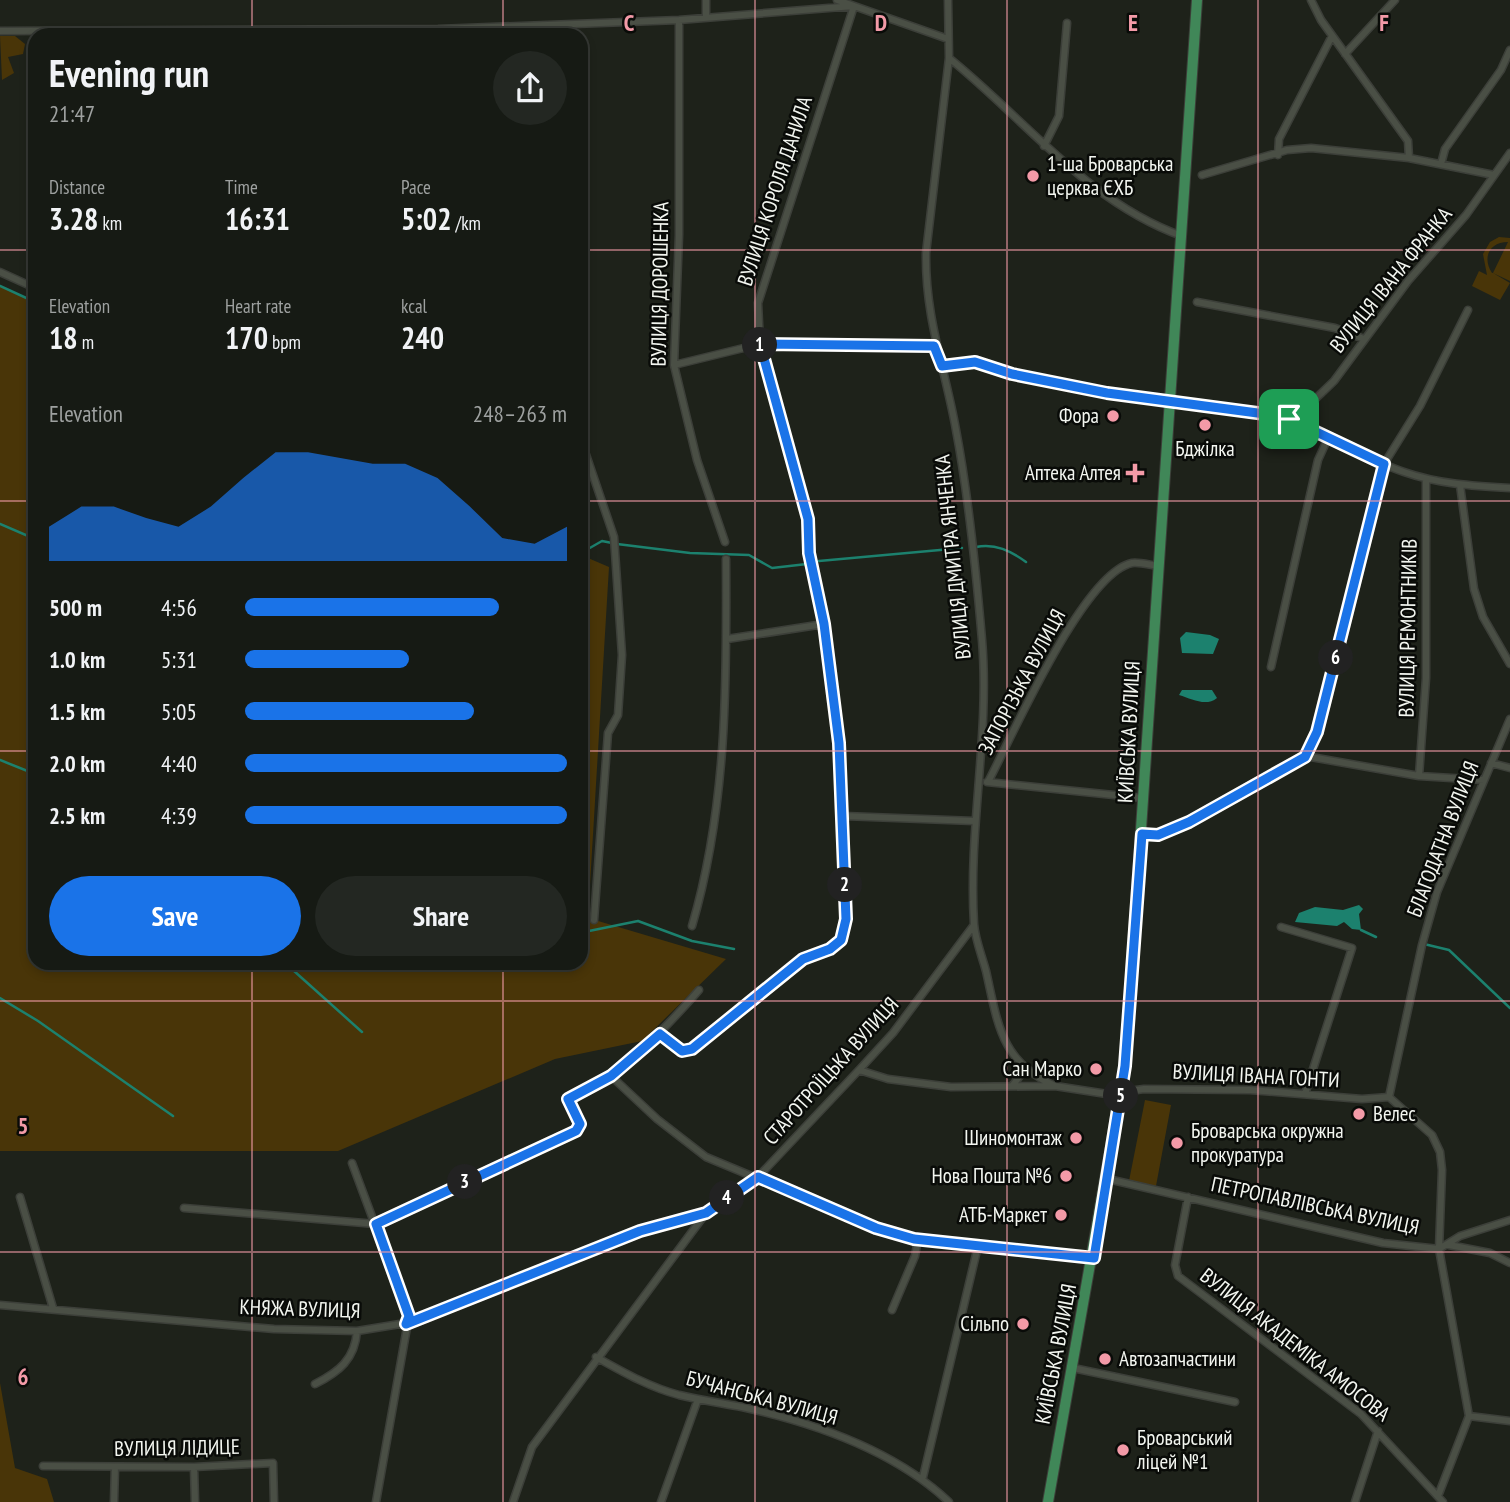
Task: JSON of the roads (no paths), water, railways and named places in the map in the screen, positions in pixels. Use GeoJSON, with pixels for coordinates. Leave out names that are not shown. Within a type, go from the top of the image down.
{"type":"FeatureCollection","features":[{"type":"Feature","properties":{"kind":"main road","name":"КИЇВСЬКА ВУЛИЦЯ"},"geometry":{"type":"LineString","coordinates":[[1046,1502],[1051,1490],[1094,1258],[1122,1091],[1142,834],[1197,0]]}},
{"type":"Feature","properties":{"kind":"street"},"geometry":{"type":"LineString","coordinates":[[706,0],[706,17]]}},
{"type":"Feature","properties":{"kind":"street"},"geometry":{"type":"LineString","coordinates":[[837,0],[948,39]]}},
{"type":"Feature","properties":{"kind":"street","name":"ВУЛИЦЯ ДМИТРА ЯНЧЕНКА"},"geometry":{"type":"LineString","coordinates":[[948,0],[948,58],[926,253],[926,283],[934,346],[942,366],[957,431],[982,642],[984,728],[974,821],[974,925],[1002,1037],[1028,1073],[1055,1086]]}},
{"type":"Feature","properties":{"kind":"street"},"geometry":{"type":"LineString","coordinates":[[1311,0],[1332,36],[1408,141],[1409,158]]}},
{"type":"Feature","properties":{"kind":"street"},"geometry":{"type":"LineString","coordinates":[[1345,54],[1395,0]]}},
{"type":"Feature","properties":{"kind":"street"},"geometry":{"type":"LineString","coordinates":[[474,28],[679,20],[854,6]]}},
{"type":"Feature","properties":{"kind":"street","name":"ВУЛИЦЯ КОРОЛЯ ДАНИЛА"},"geometry":{"type":"LineString","coordinates":[[660,1034],[682,1051],[692,1049],[803,959],[830,949],[841,940],[846,919],[839,743],[824,624],[809,553],[808,519],[760,344],[760,294],[854,6]]}},
{"type":"Feature","properties":{"kind":"street","name":"ВУЛИЦЯ ДОРОШЕНКА"},"geometry":{"type":"LineString","coordinates":[[679,20],[678,262],[674,365],[697,460],[724,542]]}},
{"type":"Feature","properties":{"kind":"street"},"geometry":{"type":"LineString","coordinates":[[1044,146],[1059,116],[1067,23]]}},
{"type":"Feature","properties":{"kind":"street"},"geometry":{"type":"LineString","coordinates":[[0,31],[28,31]]}},
{"type":"Feature","properties":{"kind":"street"},"geometry":{"type":"LineString","coordinates":[[1278,155],[1279,139],[1332,36]]}},
{"type":"Feature","properties":{"kind":"street"},"geometry":{"type":"LineString","coordinates":[[1441,164],[1446,149],[1501,71],[1510,50]]}},
{"type":"Feature","properties":{"kind":"street"},"geometry":{"type":"LineString","coordinates":[[948,58],[1044,146],[1096,189],[1161,229],[1182,236]]}},
{"type":"Feature","properties":{"kind":"street"},"geometry":{"type":"LineString","coordinates":[[1202,176],[1278,155],[1286,150],[1311,148],[1409,158],[1494,175]]}},
{"type":"Feature","properties":{"kind":"street","name":"ВУЛИЦЯ ІВАНА ФРАНКА"},"geometry":{"type":"LineString","coordinates":[[1289,419],[1334,381],[1408,281],[1466,215],[1510,153]]}},
{"type":"Feature","properties":{"kind":"street"},"geometry":{"type":"LineString","coordinates":[[0,272],[28,285]]}},
{"type":"Feature","properties":{"kind":"street"},"geometry":{"type":"LineString","coordinates":[[1197,302],[1335,328],[1364,339]]}},
{"type":"Feature","properties":{"kind":"street"},"geometry":{"type":"LineString","coordinates":[[1142,834],[1158,835],[1189,822],[1305,757],[1317,732],[1384,464],[1420,406],[1468,310]]}},
{"type":"Feature","properties":{"kind":"street"},"geometry":{"type":"LineString","coordinates":[[674,365],[760,344],[934,346]]}},
{"type":"Feature","properties":{"kind":"street"},"geometry":{"type":"LineString","coordinates":[[942,366],[975,362],[1012,374],[1169,402],[1289,419],[1384,464],[1426,479],[1460,485],[1510,488]]}},
{"type":"Feature","properties":{"kind":"street"},"geometry":{"type":"LineString","coordinates":[[1271,667],[1318,460],[1328,438]]}},
{"type":"Feature","properties":{"kind":"street"},"geometry":{"type":"LineString","coordinates":[[588,461],[614,537],[622,655],[618,715],[608,733],[594,920]]}},
{"type":"Feature","properties":{"kind":"street","name":"ВУЛИЦЯ РЕМОНТНИКІВ"},"geometry":{"type":"LineString","coordinates":[[1419,776],[1426,678],[1426,479]]}},
{"type":"Feature","properties":{"kind":"street"},"geometry":{"type":"LineString","coordinates":[[1460,485],[1474,589],[1483,617],[1510,664]]}},
{"type":"Feature","properties":{"kind":"street"},"geometry":{"type":"LineString","coordinates":[[692,926],[705,882],[715,824],[728,673],[726,559]]}},
{"type":"Feature","properties":{"kind":"street","name":"ЗАПОРІЗЬКА ВУЛИЦЯ"},"geometry":{"type":"LineString","coordinates":[[988,782],[1072,621],[1096,591],[1125,566],[1133,563],[1159,566]]}},
{"type":"Feature","properties":{"kind":"street"},"geometry":{"type":"LineString","coordinates":[[727,639],[824,624]]}},
{"type":"Feature","properties":{"kind":"street","name":"БЛАГОДАТНА ВУЛИЦЯ"},"geometry":{"type":"LineString","coordinates":[[1389,1097],[1433,904],[1510,719]]}},
{"type":"Feature","properties":{"kind":"street"},"geometry":{"type":"LineString","coordinates":[[1305,757],[1419,776],[1483,780]]}},
{"type":"Feature","properties":{"kind":"street"},"geometry":{"type":"LineString","coordinates":[[1491,764],[1510,768]]}},
{"type":"Feature","properties":{"kind":"street"},"geometry":{"type":"LineString","coordinates":[[978,780],[1144,798]]}},
{"type":"Feature","properties":{"kind":"street"},"geometry":{"type":"LineString","coordinates":[[844,816],[974,821]]}},
{"type":"Feature","properties":{"kind":"street","name":"СТАРОТРОЇЦЬКА ВУЛИЦЯ"},"geometry":{"type":"LineString","coordinates":[[513,1502],[532,1447],[596,1357],[706,1213],[758,1177],[859,1070],[893,1033],[974,925]]}},
{"type":"Feature","properties":{"kind":"street"},"geometry":{"type":"LineString","coordinates":[[1281,927],[1352,948],[1305,1094]]}},
{"type":"Feature","properties":{"kind":"street"},"geometry":{"type":"LineString","coordinates":[[184,1208],[376,1224],[576,1131],[580,1124],[568,1099],[611,1076],[660,1034],[699,990]]}},
{"type":"Feature","properties":{"kind":"street"},"geometry":{"type":"LineString","coordinates":[[1010,1087],[1020,1076],[1018,1060]]}},
{"type":"Feature","properties":{"kind":"street"},"geometry":{"type":"LineString","coordinates":[[859,1070],[915,1083],[1055,1086]]}},
{"type":"Feature","properties":{"kind":"street"},"geometry":{"type":"LineString","coordinates":[[611,1076],[657,1119],[706,1157],[876,1228],[918,1239],[1094,1258]]}},
{"type":"Feature","properties":{"kind":"street","name":"ВУЛИЦЯ ІВАНА ГОНТИ"},"geometry":{"type":"LineString","coordinates":[[1055,1086],[1107,1094],[1144,1089],[1250,1090],[1362,1099],[1389,1097]]}},
{"type":"Feature","properties":{"kind":"street"},"geometry":{"type":"LineString","coordinates":[[1389,1097],[1432,1135],[1440,1152],[1442,1170],[1439,1249],[1469,1416],[1438,1496]]}},
{"type":"Feature","properties":{"kind":"street"},"geometry":{"type":"LineString","coordinates":[[352,1163],[409,1316],[376,1502]]}},
{"type":"Feature","properties":{"kind":"street","name":"ПЕТРОПАВЛІВСЬКА ВУЛИЦЯ"},"geometry":{"type":"LineString","coordinates":[[1108,1179],[1383,1243],[1439,1249],[1460,1236],[1510,1220]]}},
{"type":"Feature","properties":{"kind":"street"},"geometry":{"type":"LineString","coordinates":[[20,1197],[53,1308]]}},
{"type":"Feature","properties":{"kind":"street","name":"ВУЛИЦЯ АКАДЕМІКА АМОСОВА"},"geometry":{"type":"LineString","coordinates":[[1188,1198],[1175,1265],[1178,1276],[1362,1414],[1443,1502]]}},
{"type":"Feature","properties":{"kind":"street","name":"КНЯЖА ВУЛИЦЯ"},"geometry":{"type":"LineString","coordinates":[[0,1305],[274,1329],[356,1331],[406,1324],[640,1231],[706,1213]]}},
{"type":"Feature","properties":{"kind":"street"},"geometry":{"type":"LineString","coordinates":[[892,1311],[915,1256],[918,1239]]}},
{"type":"Feature","properties":{"kind":"street"},"geometry":{"type":"LineString","coordinates":[[1449,1245],[1490,1253],[1510,1263]]}},
{"type":"Feature","properties":{"kind":"street"},"geometry":{"type":"LineString","coordinates":[[923,1477],[978,1246]]}},
{"type":"Feature","properties":{"kind":"street"},"geometry":{"type":"LineString","coordinates":[[315,1384],[336,1373],[352,1354],[356,1331]]}},
{"type":"Feature","properties":{"kind":"street","name":"БУЧАНСЬКА ВУЛИЦЯ"},"geometry":{"type":"LineString","coordinates":[[596,1357],[641,1382],[829,1432],[923,1477],[949,1502]]}},
{"type":"Feature","properties":{"kind":"street"},"geometry":{"type":"LineString","coordinates":[[1073,1368],[1236,1402]]}},
{"type":"Feature","properties":{"kind":"street"},"geometry":{"type":"LineString","coordinates":[[661,1502],[698,1399]]}},
{"type":"Feature","properties":{"kind":"street"},"geometry":{"type":"LineString","coordinates":[[1469,1416],[1510,1421]]}},
{"type":"Feature","properties":{"kind":"street"},"geometry":{"type":"LineString","coordinates":[[1355,1502],[1378,1431]]}},
{"type":"Feature","properties":{"kind":"street","name":"ВУЛИЦЯ ЛІДИЦЕ"},"geometry":{"type":"LineString","coordinates":[[43,1466],[194,1467],[273,1463],[274,1502]]}},
{"type":"Feature","properties":{"kind":"street"},"geometry":{"type":"LineString","coordinates":[[114,1502],[115,1467]]}},
{"type":"Feature","properties":{"kind":"street"},"geometry":{"type":"LineString","coordinates":[[194,1467],[195,1502]]}},
{"type":"Feature","properties":{"kind":"waterway"},"geometry":{"type":"LineString","coordinates":[[0,286],[28,299]]}},
{"type":"Feature","properties":{"kind":"waterway"},"geometry":{"type":"LineString","coordinates":[[0,524],[28,536]]}},
{"type":"Feature","properties":{"kind":"waterway"},"geometry":{"type":"LineString","coordinates":[[588,549],[602,541],[612,543]]}},
{"type":"Feature","properties":{"kind":"waterway"},"geometry":{"type":"LineString","coordinates":[[617,544],[690,553],[749,555],[772,568],[807,564]]}},
{"type":"Feature","properties":{"kind":"waterway"},"geometry":{"type":"LineString","coordinates":[[976,547],[1002,549],[1026,562]]}},
{"type":"Feature","properties":{"kind":"waterway"},"geometry":{"type":"LineString","coordinates":[[819,561],[962,548]]}},
{"type":"Feature","properties":{"kind":"waterway"},"geometry":{"type":"LineString","coordinates":[[0,760],[28,771]]}},
{"type":"Feature","properties":{"kind":"waterway"},"geometry":{"type":"LineString","coordinates":[[588,931],[638,921],[692,941],[734,949]]}},
{"type":"Feature","properties":{"kind":"waterway"},"geometry":{"type":"LineString","coordinates":[[1361,930],[1376,937]]}},
{"type":"Feature","properties":{"kind":"waterway"},"geometry":{"type":"LineString","coordinates":[[1424,944],[1449,950],[1510,1008]]}},
{"type":"Feature","properties":{"kind":"waterway"},"geometry":{"type":"LineString","coordinates":[[293,970],[362,1032]]}},
{"type":"Feature","properties":{"kind":"waterway"},"geometry":{"type":"LineString","coordinates":[[0,998],[38,1021],[173,1116]]}},
{"type":"Feature","properties":{"kind":"place","name":"1-ша Броварська церква ЄХБ"},"geometry":{"type":"Point","coordinates":[1033,176]}},
{"type":"Feature","properties":{"kind":"place","name":"Фора"},"geometry":{"type":"Point","coordinates":[1113,416]}},
{"type":"Feature","properties":{"kind":"place","name":"Бджілка"},"geometry":{"type":"Point","coordinates":[1205,425]}},
{"type":"Feature","properties":{"kind":"place","name":"Аптека Алтея"},"geometry":{"type":"Point","coordinates":[1135,473]}},
{"type":"Feature","properties":{"kind":"place","name":"Сан Марко"},"geometry":{"type":"Point","coordinates":[1096,1069]}},
{"type":"Feature","properties":{"kind":"place","name":"Велес"},"geometry":{"type":"Point","coordinates":[1359,1114]}},
{"type":"Feature","properties":{"kind":"place","name":"Шиномонтаж"},"geometry":{"type":"Point","coordinates":[1076,1138]}},
{"type":"Feature","properties":{"kind":"place","name":"Броварська окружна прокуратура"},"geometry":{"type":"Point","coordinates":[1177,1143]}},
{"type":"Feature","properties":{"kind":"place","name":"Нова Пошта №6"},"geometry":{"type":"Point","coordinates":[1066,1176]}},
{"type":"Feature","properties":{"kind":"place","name":"АТБ-Маркет"},"geometry":{"type":"Point","coordinates":[1061,1215]}},
{"type":"Feature","properties":{"kind":"place","name":"Сільпо"},"geometry":{"type":"Point","coordinates":[1023,1324]}},
{"type":"Feature","properties":{"kind":"place","name":"Автозапчастини"},"geometry":{"type":"Point","coordinates":[1105,1359]}},
{"type":"Feature","properties":{"kind":"place","name":"Броварський ліцей №1"},"geometry":{"type":"Point","coordinates":[1123,1450]}}]}
